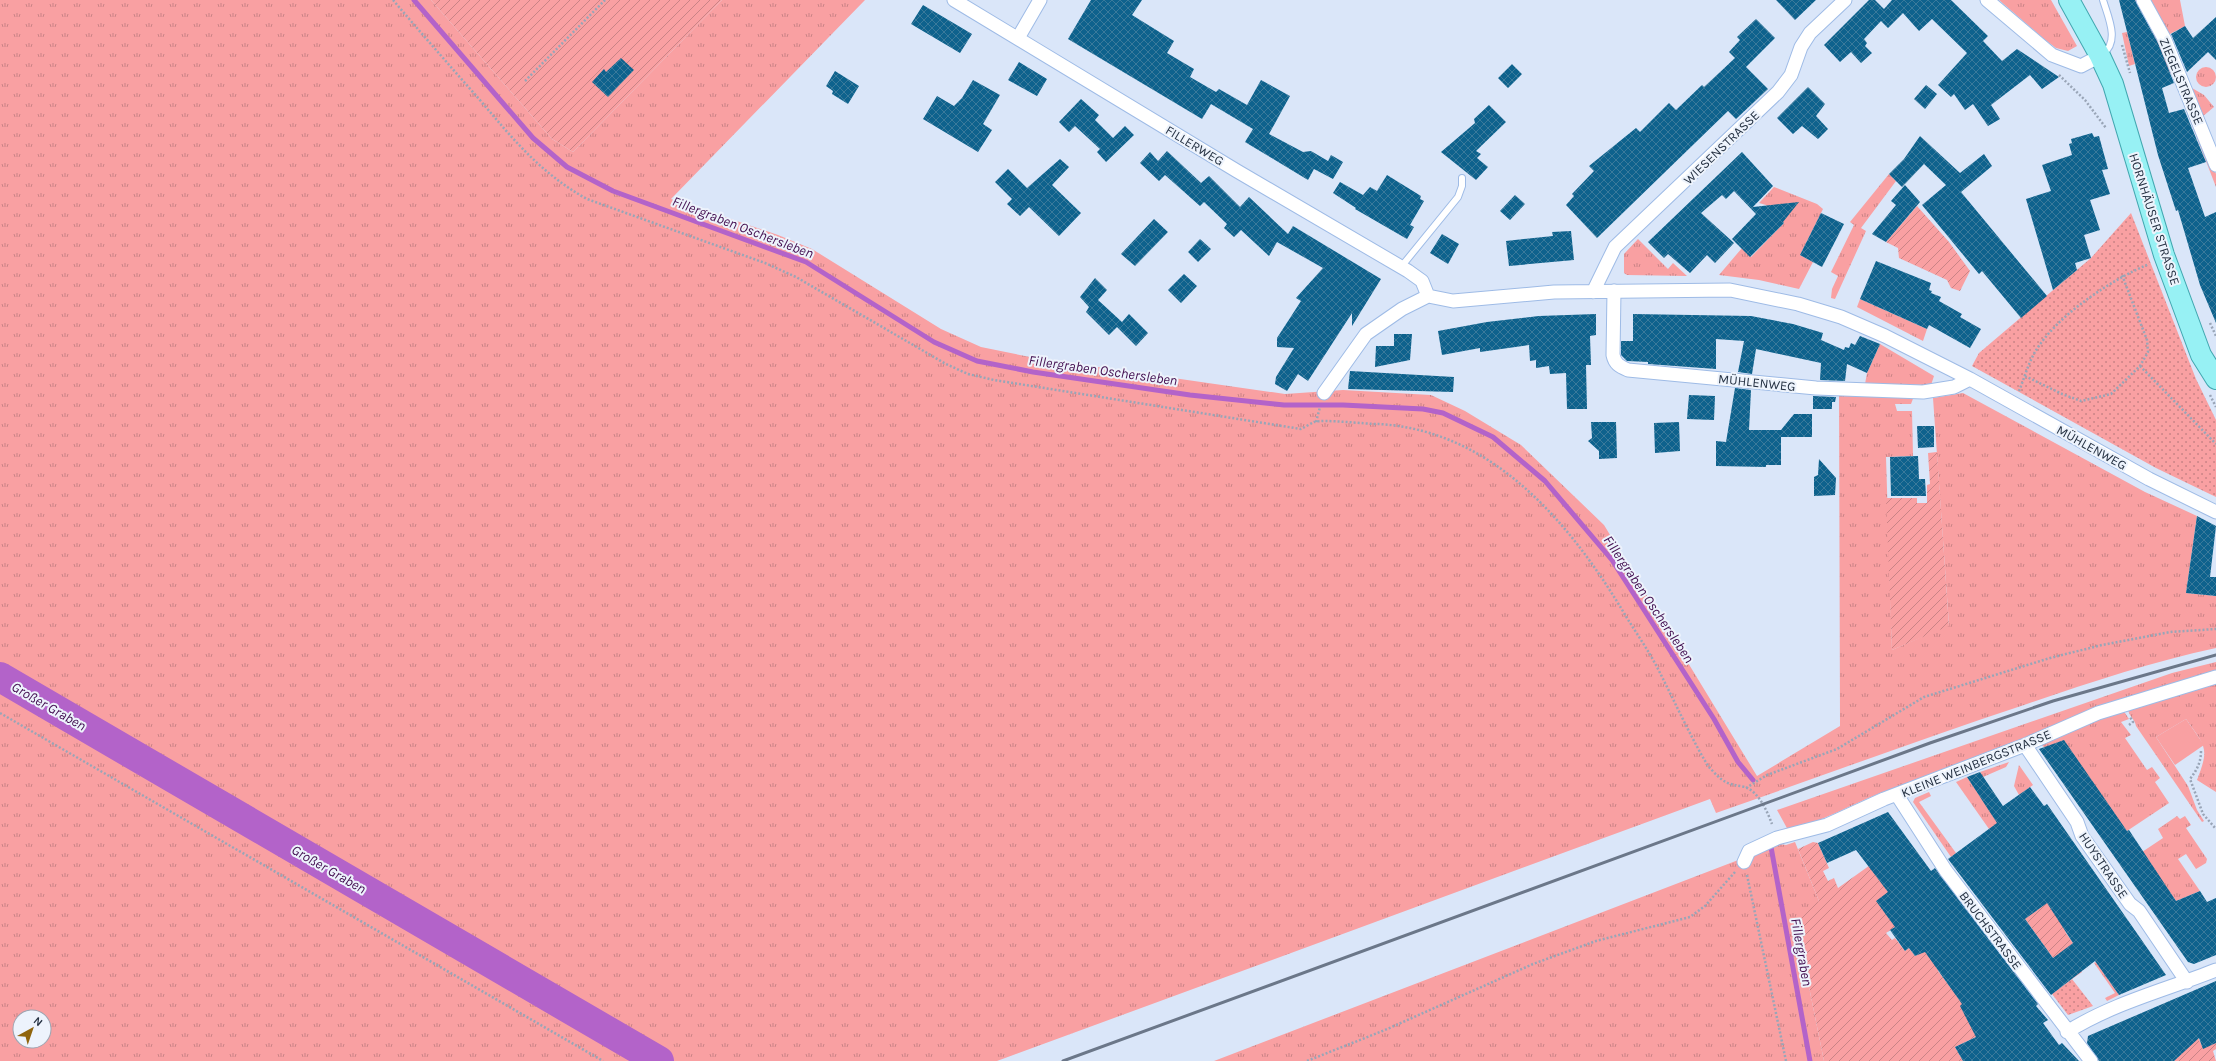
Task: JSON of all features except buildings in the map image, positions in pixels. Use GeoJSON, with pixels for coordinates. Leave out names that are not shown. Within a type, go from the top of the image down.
{"type":"FeatureCollection","features":[{"type":"Feature","properties":{"kind":"main road","name":"HORNHÄUSER STRASSE"},"geometry":{"type":"LineString","coordinates":[[2069,0],[2100,56],[2119,104],[2167,262],[2194,335],[2213,378]]}},
{"type":"Feature","properties":{"kind":"street","name":"FILLERWEG"},"geometry":{"type":"LineString","coordinates":[[954,0],[1237,171],[1401,267],[1422,281],[1428,296]]}},
{"type":"Feature","properties":{"kind":"street"},"geometry":{"type":"LineString","coordinates":[[1018,38],[1040,0]]}},
{"type":"Feature","properties":{"kind":"street","name":"WIESENSTRASSE"},"geometry":{"type":"LineString","coordinates":[[1593,292],[1616,247],[1778,92],[1791,75],[1801,47],[1810,33],[1845,0]]}},
{"type":"Feature","properties":{"kind":"street"},"geometry":{"type":"LineString","coordinates":[[1987,0],[2052,55],[2081,66],[2100,56]]}},
{"type":"Feature","properties":{"kind":"street","name":"ZIEGELSTRASSE"},"geometry":{"type":"LineString","coordinates":[[2143,0],[2164,40],[2216,164]]}},
{"type":"Feature","properties":{"kind":"street","name":"MÜHLENWEG"},"geometry":{"type":"LineString","coordinates":[[1428,296],[1453,301],[1554,292],[1730,290],[1798,304],[1841,317],[1885,336],[2013,402],[2149,479],[2216,512]]}},
{"type":"Feature","properties":{"kind":"street","name":"MÜHLENWEG"},"geometry":{"type":"LineString","coordinates":[[1614,291],[1613,354],[1615,361],[1620,367],[1628,370],[1816,388],[1923,392],[1954,387],[1970,379]]}},
{"type":"Feature","properties":{"kind":"street"},"geometry":{"type":"LineString","coordinates":[[1324,394],[1366,334],[1402,309],[1428,296]]}},
{"type":"Feature","properties":{"kind":"street","name":"KLEINE WEINBERGSTRASSE"},"geometry":{"type":"LineString","coordinates":[[1744,862],[1749,851],[1777,838],[1827,825],[1884,799],[2025,745],[2098,713],[2216,677]]}},
{"type":"Feature","properties":{"kind":"street","name":"HUYSTRASSE"},"geometry":{"type":"LineString","coordinates":[[2025,745],[2077,822],[2082,836],[2130,904],[2139,910],[2187,982]]}},
{"type":"Feature","properties":{"kind":"street","name":"BRUCHSTRASSE"},"geometry":{"type":"LineString","coordinates":[[1897,795],[1946,871],[2067,1032],[2091,1061]]}},
{"type":"Feature","properties":{"kind":"street"},"geometry":{"type":"LineString","coordinates":[[2067,1032],[2160,989],[2187,982],[2216,970]]}},
{"type":"Feature","properties":{"kind":"lane"},"geometry":{"type":"LineString","coordinates":[[2100,56],[2110,49],[2112,36],[2103,0]]}},
{"type":"Feature","properties":{"kind":"lane"},"geometry":{"type":"LineString","coordinates":[[1401,267],[1458,197],[1462,186],[1462,178]]}},
{"type":"Feature","properties":{"kind":"path"},"geometry":{"type":"LineString","coordinates":[[393,0],[522,150],[547,174],[566,188],[587,199],[765,263],[796,277],[946,364],[968,374],[994,380],[1301,429],[1316,422],[1401,426],[1421,429],[1487,460],[1520,483],[1555,517],[1583,550],[1604,580],[1656,665],[1708,766],[1721,779],[1733,786],[1746,788],[1755,794],[1767,811],[1777,838]]}},
{"type":"Feature","properties":{"kind":"path"},"geometry":{"type":"LineString","coordinates":[[525,82],[605,0]]}},
{"type":"Feature","properties":{"kind":"path"},"geometry":{"type":"LineString","coordinates":[[2122,44],[2132,81]]}},
{"type":"Feature","properties":{"kind":"path"},"geometry":{"type":"LineString","coordinates":[[2057,72],[2085,100],[2107,129]]}},
{"type":"Feature","properties":{"kind":"path"},"geometry":{"type":"LineString","coordinates":[[2013,402],[2034,352],[2048,334],[2098,291],[2122,275],[2155,261]]}},
{"type":"Feature","properties":{"kind":"path"},"geometry":{"type":"LineString","coordinates":[[2025,376],[2062,394],[2081,401],[2111,394],[2140,366],[2148,352],[2147,340],[2122,275]]}},
{"type":"Feature","properties":{"kind":"path"},"geometry":{"type":"LineString","coordinates":[[2209,320],[2216,336]]}},
{"type":"Feature","properties":{"kind":"path"},"geometry":{"type":"LineString","coordinates":[[2140,366],[2216,444]]}},
{"type":"Feature","properties":{"kind":"path"},"geometry":{"type":"LineString","coordinates":[[2213,378],[2216,407]]}},
{"type":"Feature","properties":{"kind":"path"},"geometry":{"type":"LineString","coordinates":[[1316,422],[1319,410]]}},
{"type":"Feature","properties":{"kind":"path"},"geometry":{"type":"LineString","coordinates":[[1746,788],[1767,775],[1837,749],[1924,697],[2050,658],[2102,645],[2170,632],[2216,629]]}},
{"type":"Feature","properties":{"kind":"path"},"geometry":{"type":"LineString","coordinates":[[0,713],[603,1061]]}},
{"type":"Feature","properties":{"kind":"path"},"geometry":{"type":"LineString","coordinates":[[2201,750],[2198,765],[2190,779],[2203,814],[2216,829]]}},
{"type":"Feature","properties":{"kind":"path"},"geometry":{"type":"LineString","coordinates":[[1307,1061],[1385,1030],[1533,964],[1596,941],[1690,917],[1705,906],[1744,862]]}},
{"type":"Feature","properties":{"kind":"path"},"geometry":{"type":"LineString","coordinates":[[1744,862],[1786,1061]]}},
{"type":"Feature","properties":{"kind":"green space"},"geometry":{"type":"Polygon","coordinates":[[[0,0],[431,0],[552,139],[573,152],[722,0],[865,0],[671,199],[778,235],[812,249],[941,329],[981,347],[1035,358],[1285,394],[1343,390],[1431,395],[1465,411],[1521,445],[1604,525],[1757,776],[1840,726],[1839,393],[1914,396],[1911,404],[1895,404],[1897,411],[1912,411],[1913,456],[1886,457],[1892,650],[1949,625],[1933,398],[1963,393],[2145,492],[2197,516],[2186,593],[2216,596],[2216,648],[2144,666],[2072,689],[1947,731],[1716,813],[1710,799],[997,1061],[0,1061],[0,0]]]}},
{"type":"Feature","properties":{"kind":"green space"},"geometry":{"type":"Polygon","coordinates":[[[431,0],[722,0],[573,152],[552,139],[431,0]]]}},
{"type":"Feature","properties":{"kind":"green space"},"geometry":{"type":"Polygon","coordinates":[[[1999,0],[2051,0],[2077,46],[2068,51],[2056,48],[1999,0]]]}},
{"type":"Feature","properties":{"kind":"green space"},"geometry":{"type":"Polygon","coordinates":[[[2135,0],[2138,0],[2154,25],[2216,174],[2216,187],[2176,84],[2159,51],[2150,26],[2135,0]]]}},
{"type":"Feature","properties":{"kind":"green space"},"geometry":{"type":"Polygon","coordinates":[[[2149,0],[2180,0],[2185,26],[2168,35],[2149,0]]]}},
{"type":"Feature","properties":{"kind":"green space"},"geometry":{"type":"Polygon","coordinates":[[[2127,32],[2135,64],[2129,66],[2122,33],[2127,32]]]}},
{"type":"Feature","properties":{"kind":"green space"},"geometry":{"type":"Polygon","coordinates":[[[2206,67],[2213,70],[2216,77],[2213,84],[2206,87],[2199,84],[2196,77],[2199,70],[2206,67]]]}},
{"type":"Feature","properties":{"kind":"green space"},"geometry":{"type":"Polygon","coordinates":[[[2192,88],[2204,95],[2214,107],[2202,117],[2192,88]]]}},
{"type":"Feature","properties":{"kind":"green space"},"geometry":{"type":"Polygon","coordinates":[[[1889,174],[1896,181],[1861,228],[1866,231],[1835,299],[1831,298],[1832,289],[1838,276],[1831,272],[1854,225],[1850,222],[1889,174]]]}},
{"type":"Feature","properties":{"kind":"green space"},"geometry":{"type":"Polygon","coordinates":[[[1774,187],[1817,204],[1823,209],[1800,255],[1813,262],[1799,289],[1759,280],[1719,275],[1742,248],[1751,257],[1784,223],[1766,205],[1759,203],[1774,187]]]}},
{"type":"Feature","properties":{"kind":"green space"},"geometry":{"type":"Polygon","coordinates":[[[1917,206],[1949,242],[1970,271],[1960,291],[1951,288],[1947,280],[1899,258],[1898,248],[1886,242],[1917,206]]]}},
{"type":"Feature","properties":{"kind":"green space"},"geometry":{"type":"Polygon","coordinates":[[[2131,213],[2196,379],[2216,420],[2216,497],[2156,468],[1972,366],[1979,353],[2091,258],[2131,213]]]}},
{"type":"Feature","properties":{"kind":"green space"},"geometry":{"type":"Polygon","coordinates":[[[1638,239],[1668,269],[1673,263],[1687,276],[1627,275],[1624,273],[1624,254],[1638,239]]]}},
{"type":"Feature","properties":{"kind":"green space"},"geometry":{"type":"Polygon","coordinates":[[[1860,299],[1927,329],[1923,341],[1857,307],[1860,299]]]}},
{"type":"Feature","properties":{"kind":"green space"},"geometry":{"type":"Polygon","coordinates":[[[1880,344],[1934,376],[1931,385],[1865,384],[1867,373],[1880,344]]]}},
{"type":"Feature","properties":{"kind":"green space"},"geometry":{"type":"Polygon","coordinates":[[[1937,452],[1949,626],[1892,650],[1886,498],[1917,498],[1917,503],[1927,503],[1927,485],[1930,484],[1928,453],[1937,452]]]}},
{"type":"Feature","properties":{"kind":"green space"},"geometry":{"type":"Polygon","coordinates":[[[2216,662],[2216,672],[2132,696],[1873,796],[1803,826],[1788,830],[1777,810],[2172,673],[2216,662]]]}},
{"type":"Feature","properties":{"kind":"green space"},"geometry":{"type":"Polygon","coordinates":[[[2216,682],[2216,792],[2197,780],[2203,760],[2204,747],[2198,735],[2186,719],[2156,737],[2188,786],[2197,810],[2204,821],[2202,822],[2136,726],[2128,707],[2216,682]]]}},
{"type":"Feature","properties":{"kind":"green space"},"geometry":{"type":"Polygon","coordinates":[[[2123,710],[2129,719],[2121,722],[2131,735],[2125,738],[2147,770],[2152,767],[2160,778],[2155,782],[2169,803],[2127,831],[2042,745],[2046,739],[2123,710]]]}},
{"type":"Feature","properties":{"kind":"green space"},"geometry":{"type":"Polygon","coordinates":[[[2186,719],[2204,745],[2175,765],[2156,737],[2186,719]]]}},
{"type":"Feature","properties":{"kind":"green space"},"geometry":{"type":"Polygon","coordinates":[[[2009,762],[2006,767],[1983,777],[1980,772],[2009,762]]]}},
{"type":"Feature","properties":{"kind":"green space"},"geometry":{"type":"Polygon","coordinates":[[[2019,765],[2033,785],[2019,795],[2014,786],[2019,765]]]}},
{"type":"Feature","properties":{"kind":"green space"},"geometry":{"type":"Polygon","coordinates":[[[1967,777],[1998,823],[1989,829],[1956,782],[1967,777]]]}},
{"type":"Feature","properties":{"kind":"green space"},"geometry":{"type":"Polygon","coordinates":[[[1929,792],[1931,796],[1919,802],[1956,853],[1951,857],[1913,802],[1915,798],[1929,792]]]}},
{"type":"Feature","properties":{"kind":"green space"},"geometry":{"type":"Polygon","coordinates":[[[2177,816],[2180,819],[2185,816],[2191,825],[2186,828],[2207,859],[2206,863],[2196,869],[2186,854],[2178,859],[2200,891],[2176,901],[2142,852],[2163,838],[2158,829],[2177,816]]]}},
{"type":"Feature","properties":{"kind":"green space"},"geometry":{"type":"Polygon","coordinates":[[[1795,842],[1819,901],[1804,952],[1809,987],[1824,1061],[1214,1061],[1780,844],[1786,845],[1795,842]]]}},
{"type":"Feature","properties":{"kind":"green space"},"geometry":{"type":"Polygon","coordinates":[[[1813,842],[1818,843],[1829,868],[1823,871],[1828,881],[1834,878],[1838,888],[1887,853],[1895,927],[1886,933],[1892,940],[1895,938],[1905,951],[1909,948],[1915,956],[1939,942],[1938,971],[1951,988],[1990,1030],[1955,1047],[1963,1061],[1824,1061],[1809,987],[1799,914],[1819,901],[1798,849],[1813,842]]]}},
{"type":"Feature","properties":{"kind":"green space"},"geometry":{"type":"Polygon","coordinates":[[[2052,899],[2066,933],[2073,943],[2077,963],[2082,972],[2072,979],[2055,957],[2053,958],[2020,912],[2033,913],[2052,899]]]}},
{"type":"Feature","properties":{"kind":"green space"},"geometry":{"type":"Polygon","coordinates":[[[2096,962],[2119,995],[2107,1001],[2105,998],[2115,993],[2094,963],[2096,962]]]}},
{"type":"Feature","properties":{"kind":"green space"},"geometry":{"type":"Polygon","coordinates":[[[2072,979],[2093,1006],[2068,1015],[2052,994],[2072,979]]]}},
{"type":"Feature","properties":{"kind":"green space"},"geometry":{"type":"Polygon","coordinates":[[[2216,1022],[2216,1049],[2213,1051],[2216,1061],[2174,1061],[2195,1031],[2203,1048],[2216,1022]]]}},
{"type":"Feature","properties":{"kind":"waterway","name":"Fillergraben Oschersleben"},"geometry":{"type":"LineString","coordinates":[[414,0],[533,138],[567,167],[613,191],[806,262],[934,342],[977,361],[1033,372],[1190,395],[1284,405],[1343,405],[1423,409],[1443,413],[1493,437],[1545,481],[1612,560],[1714,719],[1738,762],[1753,780]]}},
{"type":"Feature","properties":{"kind":"waterway","name":"Großer Graben"},"geometry":{"type":"LineString","coordinates":[[0,677],[659,1061]]}},
{"type":"Feature","properties":{"kind":"waterway","name":"Fillergraben"},"geometry":{"type":"LineString","coordinates":[[1771,847],[1810,1061]]}},
{"type":"Feature","properties":{"kind":"railway"},"geometry":{"type":"LineString","coordinates":[[1063,1061],[1930,743],[2053,701],[2216,655]]}}]}
